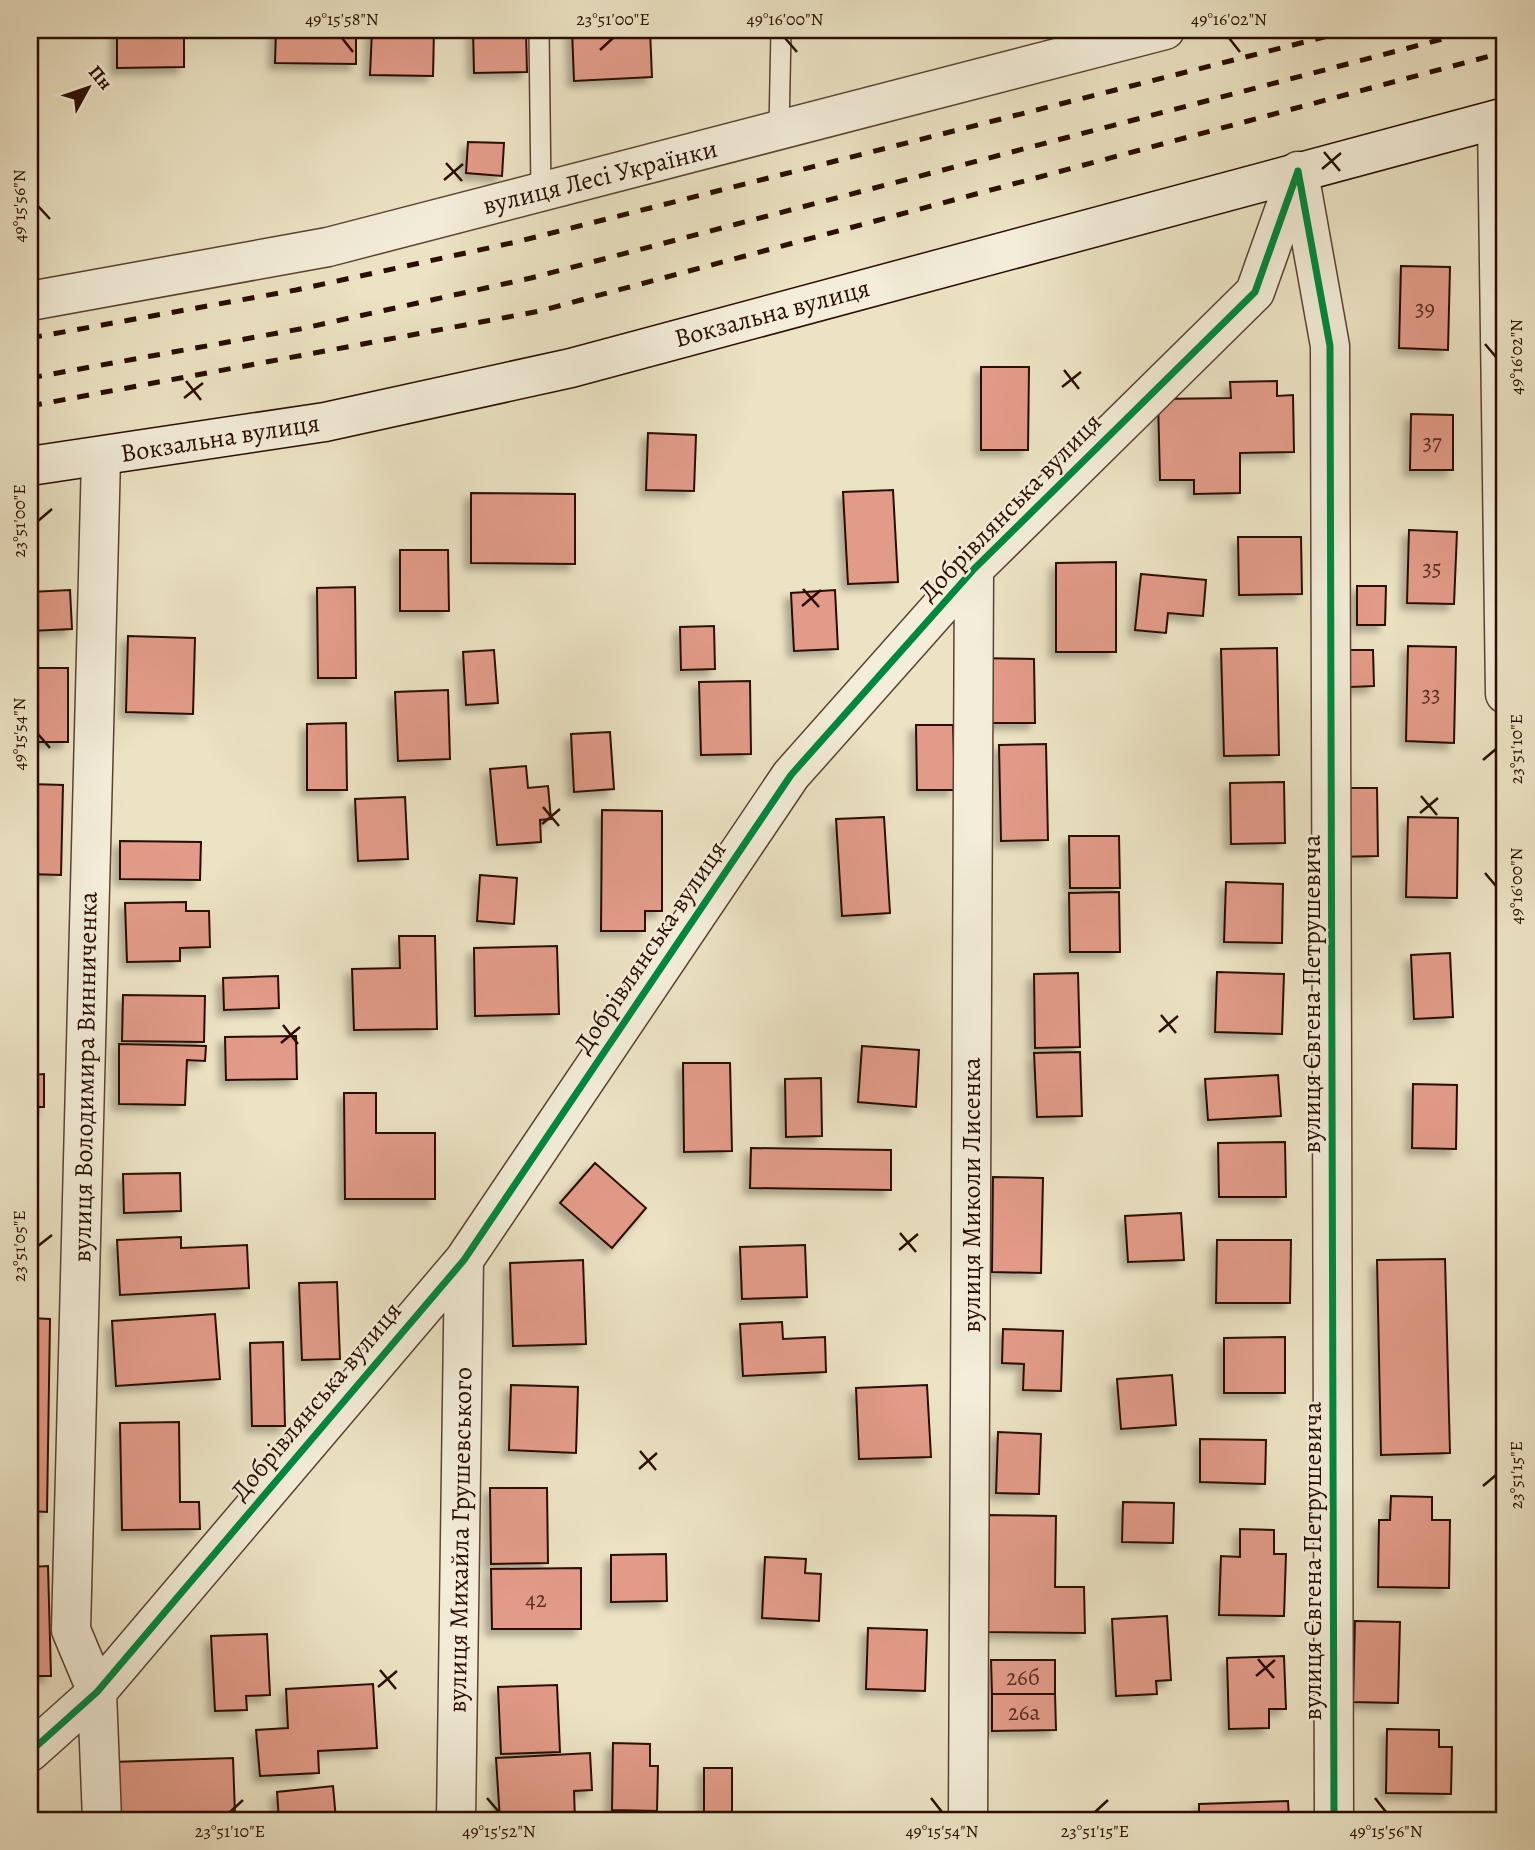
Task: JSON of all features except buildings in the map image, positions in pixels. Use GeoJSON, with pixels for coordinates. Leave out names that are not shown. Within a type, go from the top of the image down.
{"type":"FeatureCollection","features":[{"type":"Feature","properties":{"kind":"street","name":"вулиця Лесі Українки"},"geometry":{"type":"LineString","coordinates":[[30,301],[328,247],[1166,30]]}},
{"type":"Feature","properties":{"kind":"street","name":"Вокзальна вулиця"},"geometry":{"type":"LineString","coordinates":[[30,466],[101,458],[325,422],[571,368],[1298,171],[1501,119]]}},
{"type":"Feature","properties":{"kind":"street"},"geometry":{"type":"LineString","coordinates":[[1501,119],[1505,694]]}},
{"type":"Feature","properties":{"kind":"street","name":"Добрівлянська вулиця"},"geometry":{"type":"LineString","coordinates":[[30,1752],[97,1692],[464,1260],[791,775],[974,569],[1255,292],[1298,171]]}},
{"type":"Feature","properties":{"kind":"street","name":"вулиця Євгена Петрушевича"},"geometry":{"type":"LineString","coordinates":[[1298,171],[1330,346],[1334,1820]]}},
{"type":"Feature","properties":{"kind":"street","name":"вулиця Володимира Винниченка"},"geometry":{"type":"LineString","coordinates":[[97,1692],[71,1630],[101,458]]}},
{"type":"Feature","properties":{"kind":"street","name":"вулиця Миколи Лисенка"},"geometry":{"type":"LineString","coordinates":[[968,1820],[974,569]]}},
{"type":"Feature","properties":{"kind":"street","name":"вулиця Михайла Грушевського"},"geometry":{"type":"LineString","coordinates":[[456,1820],[464,1260]]}},
{"type":"Feature","properties":{"kind":"street"},"geometry":{"type":"LineString","coordinates":[[97,1692],[102,1820]]}},
{"type":"Feature","properties":{"kind":"lane"},"geometry":{"type":"LineString","coordinates":[[539,30],[541,192]]}},
{"type":"Feature","properties":{"kind":"lane"},"geometry":{"type":"LineString","coordinates":[[779,130],[781,30]]}},
{"type":"Feature","properties":{"kind":"railway"},"geometry":{"type":"LineString","coordinates":[[30,338],[296,290],[516,242],[1352,30]]}},
{"type":"Feature","properties":{"kind":"railway"},"geometry":{"type":"LineString","coordinates":[[30,378],[300,329],[531,278],[1477,30]]}},
{"type":"Feature","properties":{"kind":"railway"},"geometry":{"type":"LineString","coordinates":[[30,406],[540,311],[1505,52]]}},
{"type":"Feature","properties":{"kind":"cycle path"},"geometry":{"type":"LineString","coordinates":[[1298,171],[1330,346],[1334,1820]]}},
{"type":"Feature","properties":{"kind":"cycle path"},"geometry":{"type":"LineString","coordinates":[[30,1752],[97,1692],[464,1260],[791,775],[974,569],[1255,292],[1298,171]]}}]}
